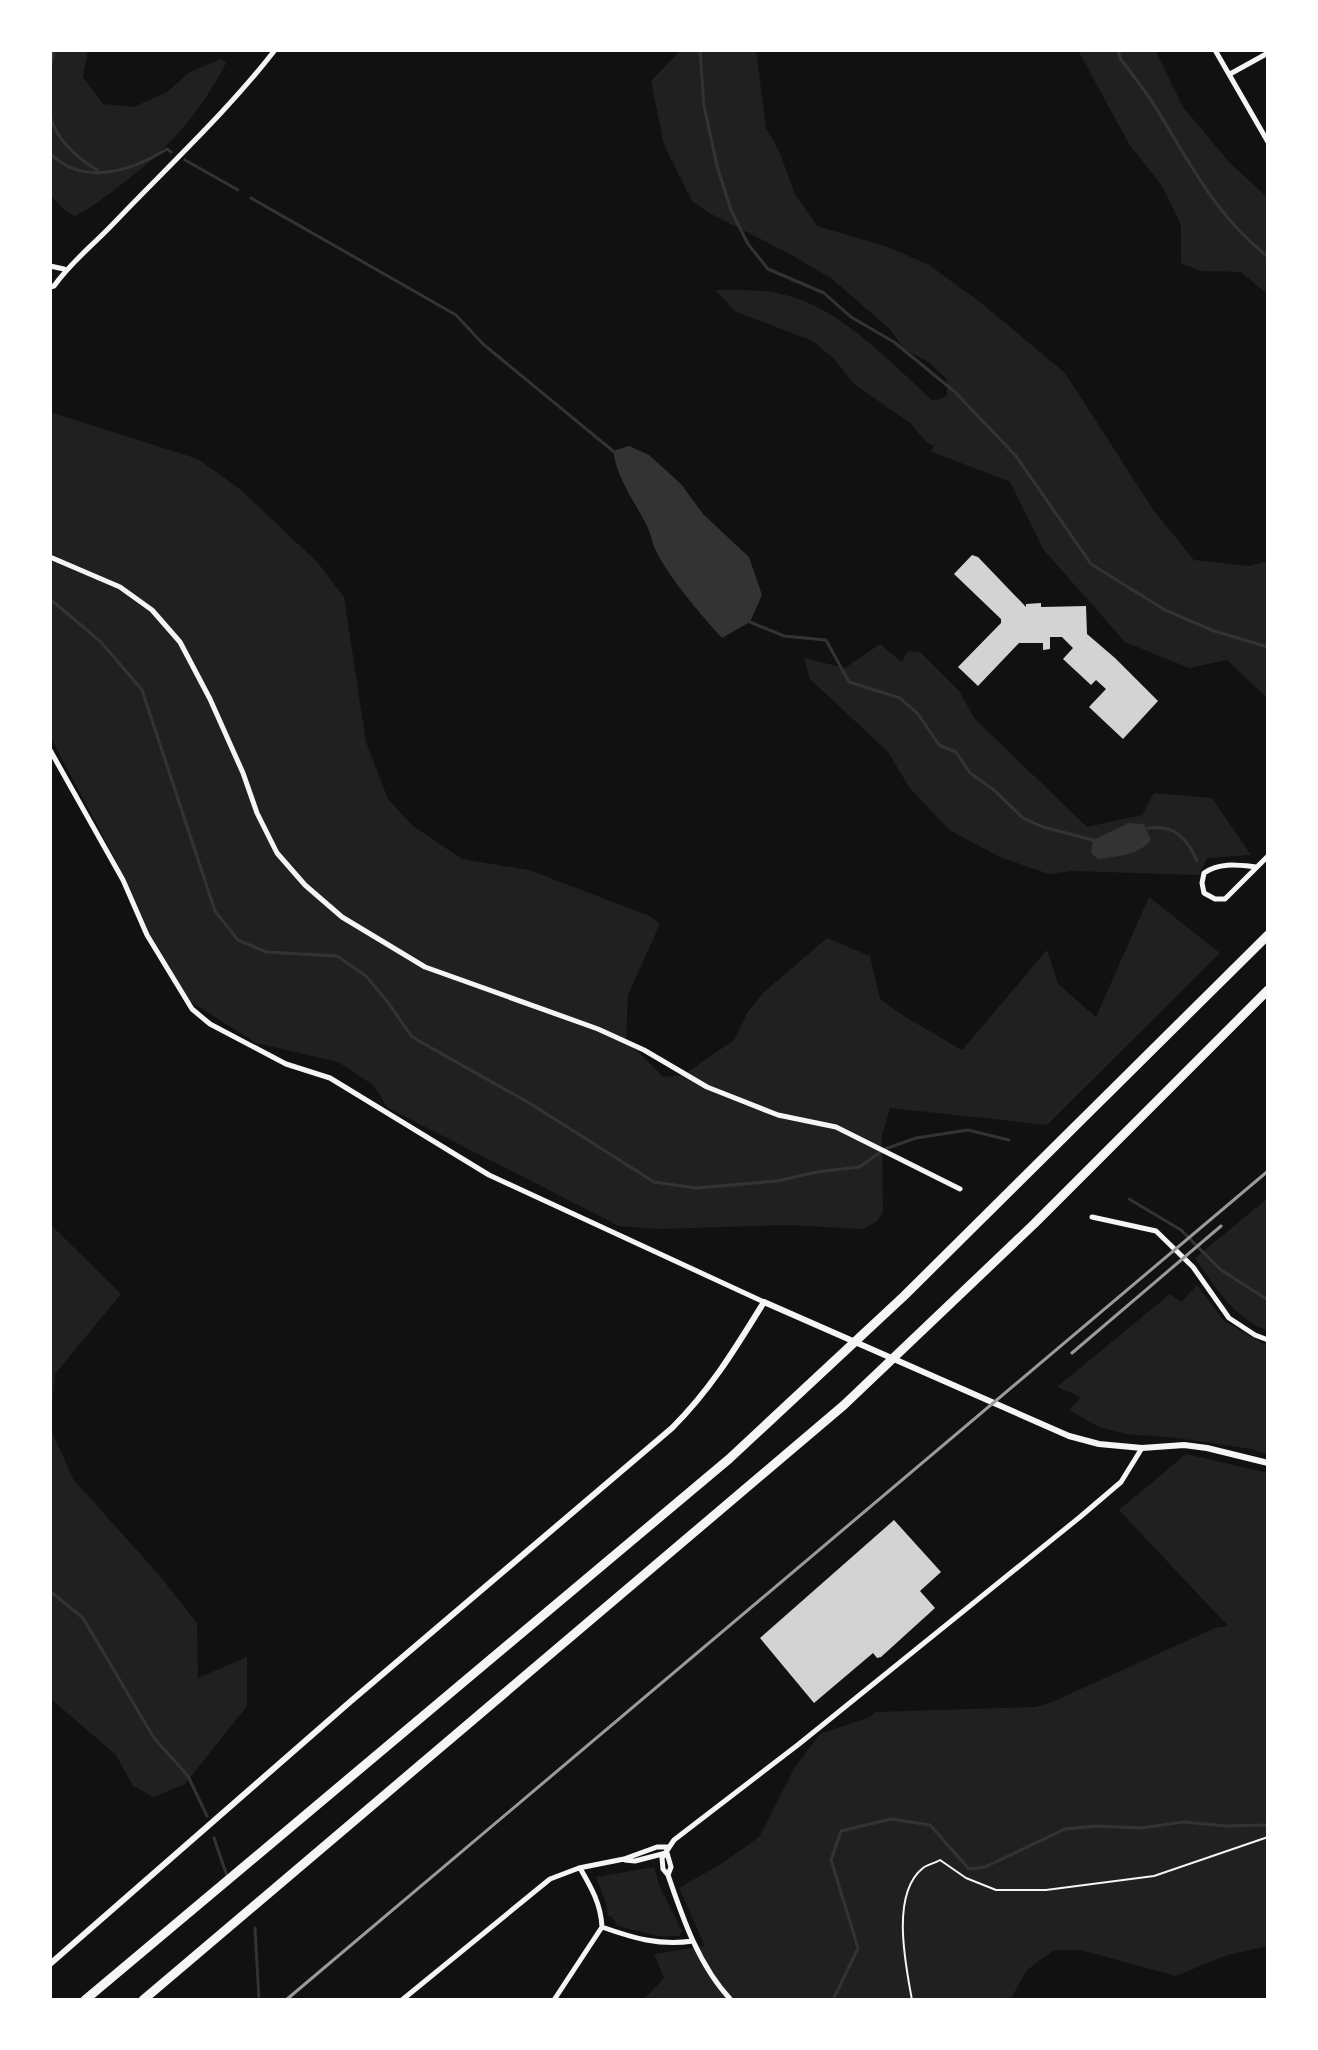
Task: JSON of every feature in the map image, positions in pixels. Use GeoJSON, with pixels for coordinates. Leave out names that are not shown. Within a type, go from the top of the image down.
{"type":"FeatureCollection","features":[{"type":"Feature","properties":{"kind":"highway"},"geometry":{"type":"LineString","coordinates":[[1199,1005],[1268,926]]}},
{"type":"Feature","properties":{"kind":"highway"},"geometry":{"type":"LineString","coordinates":[[85,2000],[729,1459],[904,1296],[1268,935]]}},
{"type":"Feature","properties":{"kind":"highway"},"geometry":{"type":"LineString","coordinates":[[143,2000],[844,1405],[1034,1224],[1268,990]]}},
{"type":"Feature","properties":{"kind":"street"},"geometry":{"type":"LineString","coordinates":[[50,287],[54,286],[64,269],[103,235],[247,86],[275,50]]}},
{"type":"Feature","properties":{"kind":"street"},"geometry":{"type":"LineString","coordinates":[[1215,50],[1268,142]]}},
{"type":"Feature","properties":{"kind":"street"},"geometry":{"type":"LineString","coordinates":[[1230,74],[1268,53]]}},
{"type":"Feature","properties":{"kind":"street"},"geometry":{"type":"LineString","coordinates":[[50,266],[64,269]]}},
{"type":"Feature","properties":{"kind":"street"},"geometry":{"type":"LineString","coordinates":[[50,557],[120,587],[152,610],[180,642],[210,699],[277,853],[305,885],[342,917],[425,967],[598,1029],[644,1050],[707,1087],[778,1115],[836,1127],[960,1189]]}},
{"type":"Feature","properties":{"kind":"street"},"geometry":{"type":"LineString","coordinates":[[50,750],[123,880],[147,935],[192,1009],[210,1024],[286,1064],[330,1078],[489,1175],[803,1320],[1069,1436],[1099,1444],[1142,1448],[1195,1446],[1268,1463]]}},
{"type":"Feature","properties":{"kind":"street"},"geometry":{"type":"LineString","coordinates":[[1256,867],[1212,867],[1204,873],[1204,893],[1215,899],[1225,899],[1268,856]]}},
{"type":"Feature","properties":{"kind":"street"},"geometry":{"type":"LineString","coordinates":[[1092,1217],[1156,1231],[1193,1267],[1229,1318],[1268,1340]]}},
{"type":"Feature","properties":{"kind":"street"},"geometry":{"type":"LineString","coordinates":[[50,1964],[351,1701],[672,1428],[701,1400],[764,1302]]}},
{"type":"Feature","properties":{"kind":"street"},"geometry":{"type":"LineString","coordinates":[[731,2000],[693,1941],[663,1869],[662,1858],[674,1840],[799,1744],[1080,1517],[1121,1482],[1142,1448]]}},
{"type":"Feature","properties":{"kind":"street"},"geometry":{"type":"LineString","coordinates":[[402,2000],[524,1897],[550,1879],[579,1868],[624,1859],[635,1861],[668,1850]]}},
{"type":"Feature","properties":{"kind":"street"},"geometry":{"type":"LineString","coordinates":[[554,2000],[602,1927],[595,1894],[579,1868]]}},
{"type":"Feature","properties":{"kind":"street"},"geometry":{"type":"LineString","coordinates":[[602,1927],[639,1940],[664,1944],[693,1941]]}},
{"type":"Feature","properties":{"kind":"path"},"geometry":{"type":"LineString","coordinates":[[912,2000],[902,1944],[905,1897],[921,1869],[940,1860],[966,1878],[996,1890],[1046,1890],[1154,1876],[1268,1837]]}},
{"type":"Feature","properties":{"kind":"shaded area"},"geometry":{"type":"Polygon","coordinates":[[[50,50],[88,50],[83,77],[103,104],[134,107],[167,92],[190,72],[220,59],[226,63],[192,117],[165,147],[117,188],[75,216],[50,195],[50,50]]]}},
{"type":"Feature","properties":{"kind":"shaded area"},"geometry":{"type":"Polygon","coordinates":[[[681,50],[756,50],[766,128],[779,151],[795,194],[817,226],[888,247],[929,265],[980,302],[1065,373],[1154,511],[1194,560],[1249,566],[1268,561],[1268,699],[1227,660],[1189,668],[1125,642],[1043,549],[1010,482],[930,451],[934,446],[927,443],[910,423],[854,384],[835,360],[813,341],[736,312],[715,290],[771,292],[809,303],[866,340],[933,401],[947,396],[947,379],[927,361],[905,350],[890,329],[832,279],[692,201],[664,145],[651,81],[681,50]]]}},
{"type":"Feature","properties":{"kind":"shaded area"},"geometry":{"type":"Polygon","coordinates":[[[1078,50],[1155,50],[1183,107],[1230,163],[1268,198],[1268,295],[1241,272],[1201,271],[1181,263],[1181,225],[1162,186],[1129,144],[1078,50]]]}},
{"type":"Feature","properties":{"kind":"shaded area"},"geometry":{"type":"Polygon","coordinates":[[[50,412],[198,459],[241,490],[318,563],[344,597],[366,742],[388,799],[413,826],[462,859],[529,870],[650,916],[660,924],[628,995],[626,1040],[663,1077],[683,1075],[734,1040],[747,1013],[764,992],[827,938],[870,956],[880,999],[962,1050],[1047,950],[1058,984],[1096,1017],[1149,897],[1220,953],[1047,1125],[890,1108],[882,1136],[883,1213],[877,1221],[863,1229],[788,1225],[660,1229],[619,1226],[388,1108],[373,1085],[338,1062],[256,1043],[190,1001],[161,961],[115,859],[50,736],[50,412]]]}},
{"type":"Feature","properties":{"kind":"shaded area"},"geometry":{"type":"Polygon","coordinates":[[[629,446],[649,455],[681,484],[703,514],[749,557],[762,595],[750,622],[722,638],[670,574],[655,550],[648,527],[618,471],[613,451],[629,446]]]}},
{"type":"Feature","properties":{"kind":"shaded area"},"geometry":{"type":"Polygon","coordinates":[[[880,644],[902,662],[908,651],[920,652],[959,691],[975,719],[1087,827],[1142,815],[1154,793],[1212,798],[1251,855],[1207,858],[1199,875],[1072,871],[1049,874],[1002,858],[949,830],[909,787],[888,752],[810,679],[804,658],[845,668],[880,644]]]}},
{"type":"Feature","properties":{"kind":"shaded area"},"geometry":{"type":"Polygon","coordinates":[[[1129,823],[1144,824],[1151,840],[1140,849],[1120,856],[1098,859],[1091,853],[1093,840],[1129,823]]]}},
{"type":"Feature","properties":{"kind":"shaded area"},"geometry":{"type":"Polygon","coordinates":[[[1268,1198],[1268,1331],[1235,1310],[1195,1258],[1268,1198]]]}},
{"type":"Feature","properties":{"kind":"shaded area"},"geometry":{"type":"Polygon","coordinates":[[[50,1224],[121,1294],[55,1374],[50,1426],[50,1224]]]}},
{"type":"Feature","properties":{"kind":"shaded area"},"geometry":{"type":"Polygon","coordinates":[[[1197,1285],[1224,1321],[1268,1346],[1268,1455],[1252,1449],[1127,1434],[1099,1427],[1069,1410],[1081,1397],[1057,1387],[1170,1294],[1181,1302],[1197,1285]]]}},
{"type":"Feature","properties":{"kind":"shaded area"},"geometry":{"type":"Polygon","coordinates":[[[50,1427],[73,1479],[159,1575],[197,1623],[198,1678],[247,1657],[247,1706],[185,1784],[154,1797],[133,1786],[116,1755],[50,1698],[50,1427]]]}},
{"type":"Feature","properties":{"kind":"shaded area"},"geometry":{"type":"Polygon","coordinates":[[[1186,1454],[1268,1473],[1268,1946],[1227,1955],[1176,1976],[1081,1950],[1054,1950],[1027,1970],[1010,2000],[643,2000],[664,1978],[654,1954],[705,1946],[679,1888],[759,1837],[795,1767],[820,1734],[870,1717],[876,1712],[1035,1707],[1215,1628],[1228,1626],[1119,1510],[1186,1454]]]}},
{"type":"Feature","properties":{"kind":"shaded area"},"geometry":{"type":"Polygon","coordinates":[[[654,1867],[660,1887],[682,1931],[679,1936],[657,1936],[618,1926],[608,1916],[596,1877],[654,1867]]]}},
{"type":"Feature","properties":{"kind":"building"},"geometry":{"type":"Polygon","coordinates":[[[972,555],[978,557],[1026,607],[1026,604],[1041,603],[1041,607],[1086,606],[1087,634],[1158,701],[1123,739],[1089,707],[1106,689],[1096,680],[1091,685],[1063,659],[1073,648],[1062,637],[1050,637],[1050,649],[1043,650],[1043,643],[1019,643],[978,686],[958,667],[1001,623],[1001,619],[954,574],[972,555]]]}},
{"type":"Feature","properties":{"kind":"building"},"geometry":{"type":"Polygon","coordinates":[[[894,1520],[941,1572],[920,1591],[935,1608],[881,1657],[877,1658],[873,1653],[814,1703],[760,1638],[894,1520]]]}},
{"type":"Feature","properties":{"kind":"waterway"},"geometry":{"type":"LineString","coordinates":[[50,70],[54,50]]}},
{"type":"Feature","properties":{"kind":"waterway"},"geometry":{"type":"LineString","coordinates":[[700,50],[704,106],[717,166],[731,210],[748,244],[768,269],[824,293],[851,317],[894,342],[955,392],[1016,456],[1091,564],[1165,610],[1214,631],[1268,647]]}},
{"type":"Feature","properties":{"kind":"waterway"},"geometry":{"type":"LineString","coordinates":[[1118,50],[1120,58],[1153,103],[1217,204],[1248,240],[1268,257]]}},
{"type":"Feature","properties":{"kind":"waterway"},"geometry":{"type":"LineString","coordinates":[[50,115],[68,147],[97,170]]}},
{"type":"Feature","properties":{"kind":"waterway"},"geometry":{"type":"LineString","coordinates":[[50,153],[77,170],[107,172],[138,164],[167,149],[171,152]]}},
{"type":"Feature","properties":{"kind":"waterway"},"geometry":{"type":"LineString","coordinates":[[185,160],[238,190]]}},
{"type":"Feature","properties":{"kind":"waterway"},"geometry":{"type":"LineString","coordinates":[[251,198],[456,315],[483,344],[613,451]]}},
{"type":"Feature","properties":{"kind":"waterway"},"geometry":{"type":"LineString","coordinates":[[50,599],[101,642],[142,690],[215,911],[238,940],[266,952],[337,956],[366,976],[412,1037],[531,1104],[654,1182],[696,1188],[777,1181],[859,1167],[885,1149],[916,1138],[968,1130],[1009,1140]]}},
{"type":"Feature","properties":{"kind":"waterway"},"geometry":{"type":"LineString","coordinates":[[750,622],[784,636],[826,640],[849,682],[900,698],[918,714],[939,745],[956,752],[970,773],[994,790],[1023,818],[1043,827],[1093,840]]}},
{"type":"Feature","properties":{"kind":"waterway"},"geometry":{"type":"LineString","coordinates":[[1148,828],[1166,829],[1179,835],[1197,861]]}},
{"type":"Feature","properties":{"kind":"waterway"},"geometry":{"type":"LineString","coordinates":[[1129,1199],[1181,1230],[1221,1270],[1268,1300]]}},
{"type":"Feature","properties":{"kind":"waterway"},"geometry":{"type":"LineString","coordinates":[[50,1591],[83,1618],[154,1738],[188,1776],[207,1816]]}},
{"type":"Feature","properties":{"kind":"waterway"},"geometry":{"type":"LineString","coordinates":[[833,2000],[858,1948],[831,1860],[841,1831],[891,1819],[930,1825],[969,1869],[985,1867],[1065,1829],[1097,1826],[1141,1828],[1184,1822],[1226,1826],[1268,1825]]}},
{"type":"Feature","properties":{"kind":"waterway"},"geometry":{"type":"LineString","coordinates":[[214,1838],[227,1876]]}},
{"type":"Feature","properties":{"kind":"waterway"},"geometry":{"type":"LineString","coordinates":[[255,1928],[259,2000]]}},
{"type":"Feature","properties":{"kind":"railway"},"geometry":{"type":"LineString","coordinates":[[286,2000],[1268,1171]]}},
{"type":"Feature","properties":{"kind":"railway"},"geometry":{"type":"LineString","coordinates":[[1072,1353],[1221,1226]]}}]}
